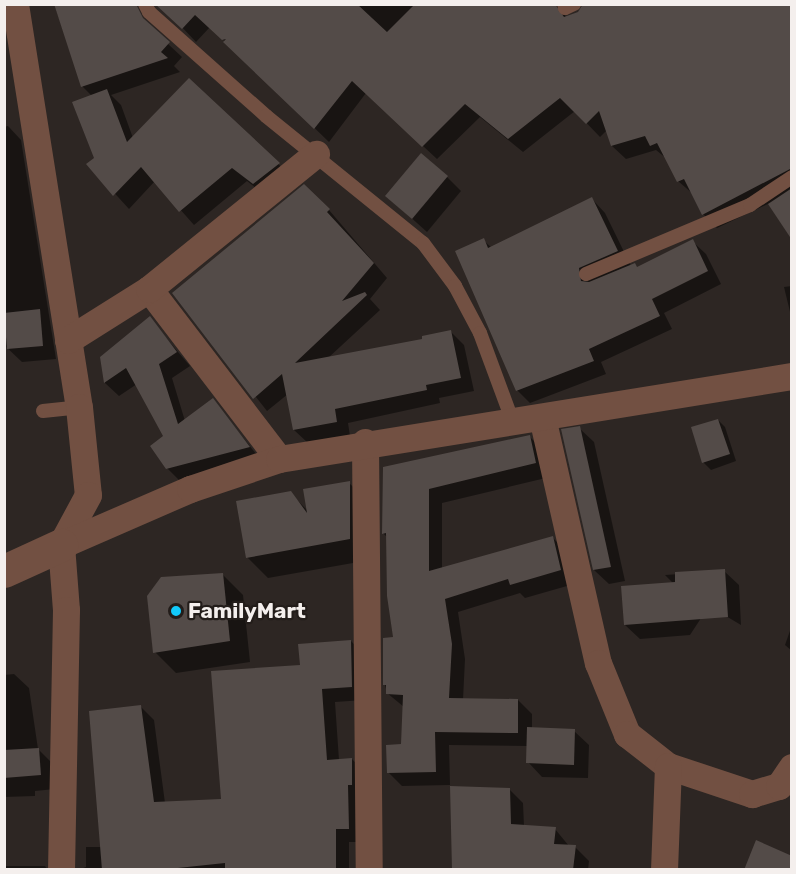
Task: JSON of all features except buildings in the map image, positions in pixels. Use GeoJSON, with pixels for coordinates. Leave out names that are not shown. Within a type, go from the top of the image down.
{"type":"FeatureCollection","features":[{"type":"Feature","properties":{"kind":"street"},"geometry":{"type":"LineString","coordinates":[[15,4],[79,407],[88,495],[61,545],[66,610],[60,870]]}},
{"type":"Feature","properties":{"kind":"street"},"geometry":{"type":"LineString","coordinates":[[68,340],[149,289],[316,154]]}},
{"type":"Feature","properties":{"kind":"street"},"geometry":{"type":"LineString","coordinates":[[149,289],[279,459]]}},
{"type":"Feature","properties":{"kind":"street"},"geometry":{"type":"LineString","coordinates":[[4,571],[190,489],[279,459],[365,442],[513,422],[792,375]]}},
{"type":"Feature","properties":{"kind":"street"},"geometry":{"type":"LineString","coordinates":[[542,417],[567,538],[613,708],[627,734],[668,766],[752,794],[779,786],[792,767]]}},
{"type":"Feature","properties":{"kind":"street"},"geometry":{"type":"LineString","coordinates":[[365,442],[369,870]]}},
{"type":"Feature","properties":{"kind":"street"},"geometry":{"type":"LineString","coordinates":[[664,870],[668,766]]}},
{"type":"Feature","properties":{"kind":"lane"},"geometry":{"type":"LineString","coordinates":[[145,4],[148,12],[266,116],[316,154],[423,243],[455,286],[480,333],[513,422]]}},
{"type":"Feature","properties":{"kind":"lane"},"geometry":{"type":"LineString","coordinates":[[564,4],[566,8],[574,4]]}},
{"type":"Feature","properties":{"kind":"lane"},"geometry":{"type":"LineString","coordinates":[[586,274],[750,205],[792,177]]}},
{"type":"Feature","properties":{"kind":"lane"},"geometry":{"type":"LineString","coordinates":[[43,411],[79,407]]}},
{"type":"Feature","properties":{"kind":"place","name":"FamilyMart"},"geometry":{"type":"Point","coordinates":[176,611]}}]}
